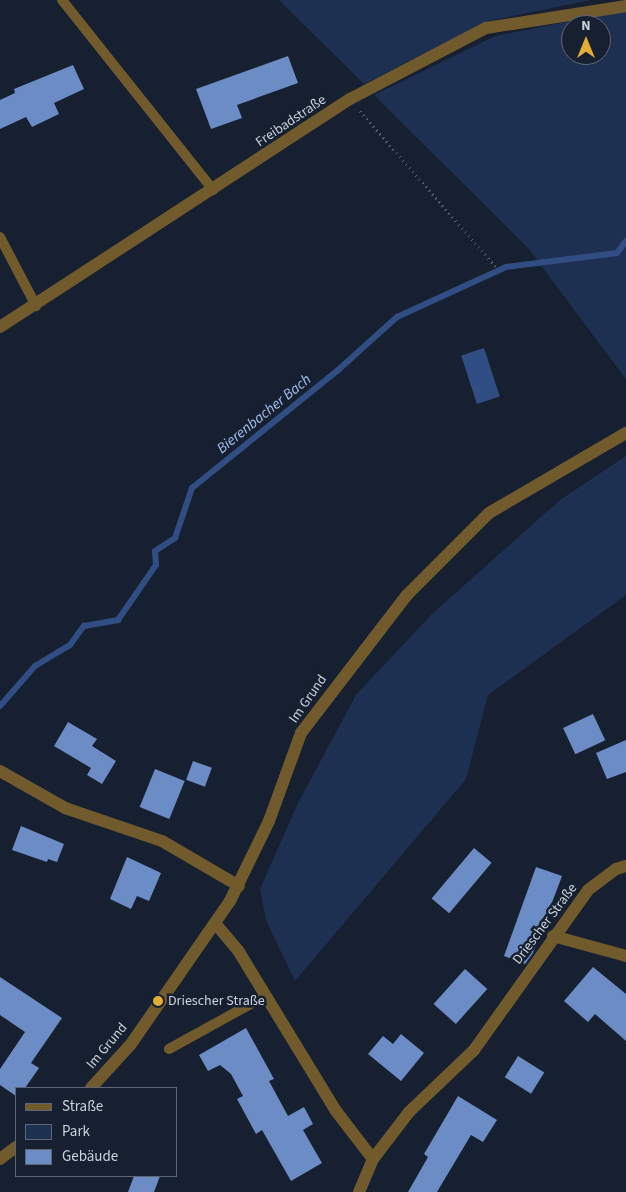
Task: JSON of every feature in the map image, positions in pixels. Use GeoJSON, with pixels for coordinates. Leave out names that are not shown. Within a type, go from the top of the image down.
{"type":"FeatureCollection","features":[{"type":"Feature","properties":{"kind":"street","name":"Freibadstraße"},"geometry":{"type":"LineString","coordinates":[[0,327],[36,306],[350,99],[486,28],[626,6]]}},
{"type":"Feature","properties":{"kind":"street","name":"Im Grund"},"geometry":{"type":"LineString","coordinates":[[92,1087],[131,1044],[239,886],[269,821],[301,733],[406,596],[490,513],[626,433]]}},
{"type":"Feature","properties":{"kind":"street"},"geometry":{"type":"LineString","coordinates":[[0,771],[65,808],[162,840],[239,886]]}},
{"type":"Feature","properties":{"kind":"street","name":"Driescher Straße"},"geometry":{"type":"LineString","coordinates":[[359,1192],[373,1159],[409,1112],[474,1050],[553,936],[588,890],[626,866]]}},
{"type":"Feature","properties":{"kind":"street"},"geometry":{"type":"LineString","coordinates":[[215,923],[239,952],[336,1111],[373,1159]]}},
{"type":"Feature","properties":{"kind":"street"},"geometry":{"type":"LineString","coordinates":[[553,936],[626,956]]}},
{"type":"Feature","properties":{"kind":"street"},"geometry":{"type":"LineString","coordinates":[[0,1159],[15,1148]]}},
{"type":"Feature","properties":{"kind":"lane"},"geometry":{"type":"LineString","coordinates":[[62,0],[214,190]]}},
{"type":"Feature","properties":{"kind":"lane"},"geometry":{"type":"LineString","coordinates":[[0,237],[36,306]]}},
{"type":"Feature","properties":{"kind":"lane"},"geometry":{"type":"LineString","coordinates":[[169,1049],[265,996]]}},
{"type":"Feature","properties":{"kind":"path"},"geometry":{"type":"LineString","coordinates":[[350,99],[495,266]]}},
{"type":"Feature","properties":{"kind":"green space"},"geometry":{"type":"Polygon","coordinates":[[[279,0],[591,0],[488,21],[364,84],[279,0]]]}},
{"type":"Feature","properties":{"kind":"green space"},"geometry":{"type":"Polygon","coordinates":[[[626,10],[626,379],[528,248],[374,95],[495,36],[561,23],[561,65],[611,65],[611,15],[601,15],[626,10]]]}},
{"type":"Feature","properties":{"kind":"green space"},"geometry":{"type":"Polygon","coordinates":[[[626,456],[626,595],[488,695],[466,779],[295,981],[266,920],[260,889],[298,803],[356,695],[431,615],[560,500],[626,456]]]}},
{"type":"Feature","properties":{"kind":"shaded area"},"geometry":{"type":"Polygon","coordinates":[[[484,348],[500,397],[477,404],[461,355],[484,348]]]}},
{"type":"Feature","properties":{"kind":"building"},"geometry":{"type":"Polygon","coordinates":[[[288,56],[298,83],[237,105],[242,118],[211,129],[196,89],[288,56]]]}},
{"type":"Feature","properties":{"kind":"building"},"geometry":{"type":"Polygon","coordinates":[[[73,65],[84,89],[54,103],[59,114],[32,127],[26,117],[0,129],[0,100],[15,93],[14,89],[73,65]]]}},
{"type":"Feature","properties":{"kind":"building"},"geometry":{"type":"Polygon","coordinates":[[[593,714],[605,740],[575,754],[563,728],[593,714]]]}},
{"type":"Feature","properties":{"kind":"building"},"geometry":{"type":"Polygon","coordinates":[[[68,722],[97,739],[92,746],[116,761],[102,784],[87,775],[91,768],[54,746],[68,722]]]}},
{"type":"Feature","properties":{"kind":"building"},"geometry":{"type":"Polygon","coordinates":[[[626,740],[626,772],[607,779],[596,753],[626,740]]]}},
{"type":"Feature","properties":{"kind":"building"},"geometry":{"type":"Polygon","coordinates":[[[193,761],[212,768],[205,787],[186,780],[193,761]]]}},
{"type":"Feature","properties":{"kind":"building"},"geometry":{"type":"Polygon","coordinates":[[[155,769],[185,781],[169,819],[140,807],[155,769]]]}},
{"type":"Feature","properties":{"kind":"building"},"geometry":{"type":"Polygon","coordinates":[[[21,826],[64,844],[57,862],[48,859],[47,862],[12,850],[21,826]]]}},
{"type":"Feature","properties":{"kind":"building"},"geometry":{"type":"Polygon","coordinates":[[[474,848],[492,863],[449,913],[432,899],[474,848]]]}},
{"type":"Feature","properties":{"kind":"building"},"geometry":{"type":"Polygon","coordinates":[[[127,857],[161,873],[149,901],[137,896],[131,909],[110,899],[127,857]]]}},
{"type":"Feature","properties":{"kind":"building"},"geometry":{"type":"Polygon","coordinates":[[[536,867],[562,876],[533,953],[525,964],[504,956],[536,867]]]}},
{"type":"Feature","properties":{"kind":"building"},"geometry":{"type":"Polygon","coordinates":[[[593,967],[626,994],[626,1041],[595,1014],[588,1022],[564,1001],[593,967]]]}},
{"type":"Feature","properties":{"kind":"building"},"geometry":{"type":"Polygon","coordinates":[[[465,969],[487,989],[456,1024],[434,1004],[465,969]]]}},
{"type":"Feature","properties":{"kind":"building"},"geometry":{"type":"Polygon","coordinates":[[[0,977],[62,1018],[31,1063],[39,1068],[26,1087],[15,1087],[15,1095],[0,1085],[0,1069],[25,1032],[0,1015],[0,977]]]}},
{"type":"Feature","properties":{"kind":"building"},"geometry":{"type":"Polygon","coordinates":[[[246,1028],[274,1079],[269,1081],[288,1116],[304,1107],[313,1124],[303,1130],[322,1163],[291,1181],[262,1130],[256,1134],[237,1099],[243,1096],[231,1074],[220,1065],[208,1071],[199,1055],[246,1028]]]}},
{"type":"Feature","properties":{"kind":"building"},"geometry":{"type":"Polygon","coordinates":[[[401,1034],[424,1053],[401,1081],[368,1054],[383,1036],[393,1044],[401,1034]]]}},
{"type":"Feature","properties":{"kind":"building"},"geometry":{"type":"Polygon","coordinates":[[[518,1056],[544,1072],[531,1094],[505,1077],[518,1056]]]}},
{"type":"Feature","properties":{"kind":"building"},"geometry":{"type":"Polygon","coordinates":[[[458,1096],[497,1120],[483,1142],[471,1135],[437,1192],[408,1192],[428,1157],[424,1154],[458,1096]]]}},
{"type":"Feature","properties":{"kind":"building"},"geometry":{"type":"Polygon","coordinates":[[[134,1177],[160,1177],[154,1192],[128,1192],[134,1177]]]}},
{"type":"Feature","properties":{"kind":"waterway","name":"Bierenbacher Bach"},"geometry":{"type":"LineString","coordinates":[[0,706],[35,666],[70,645],[84,626],[118,620],[156,565],[155,551],[175,538],[192,488],[337,371],[397,317],[506,267],[617,253],[626,241]]}},
{"type":"Feature","properties":{"kind":"place","name":"Driescher Straße"},"geometry":{"type":"Point","coordinates":[158,1001]}}]}
